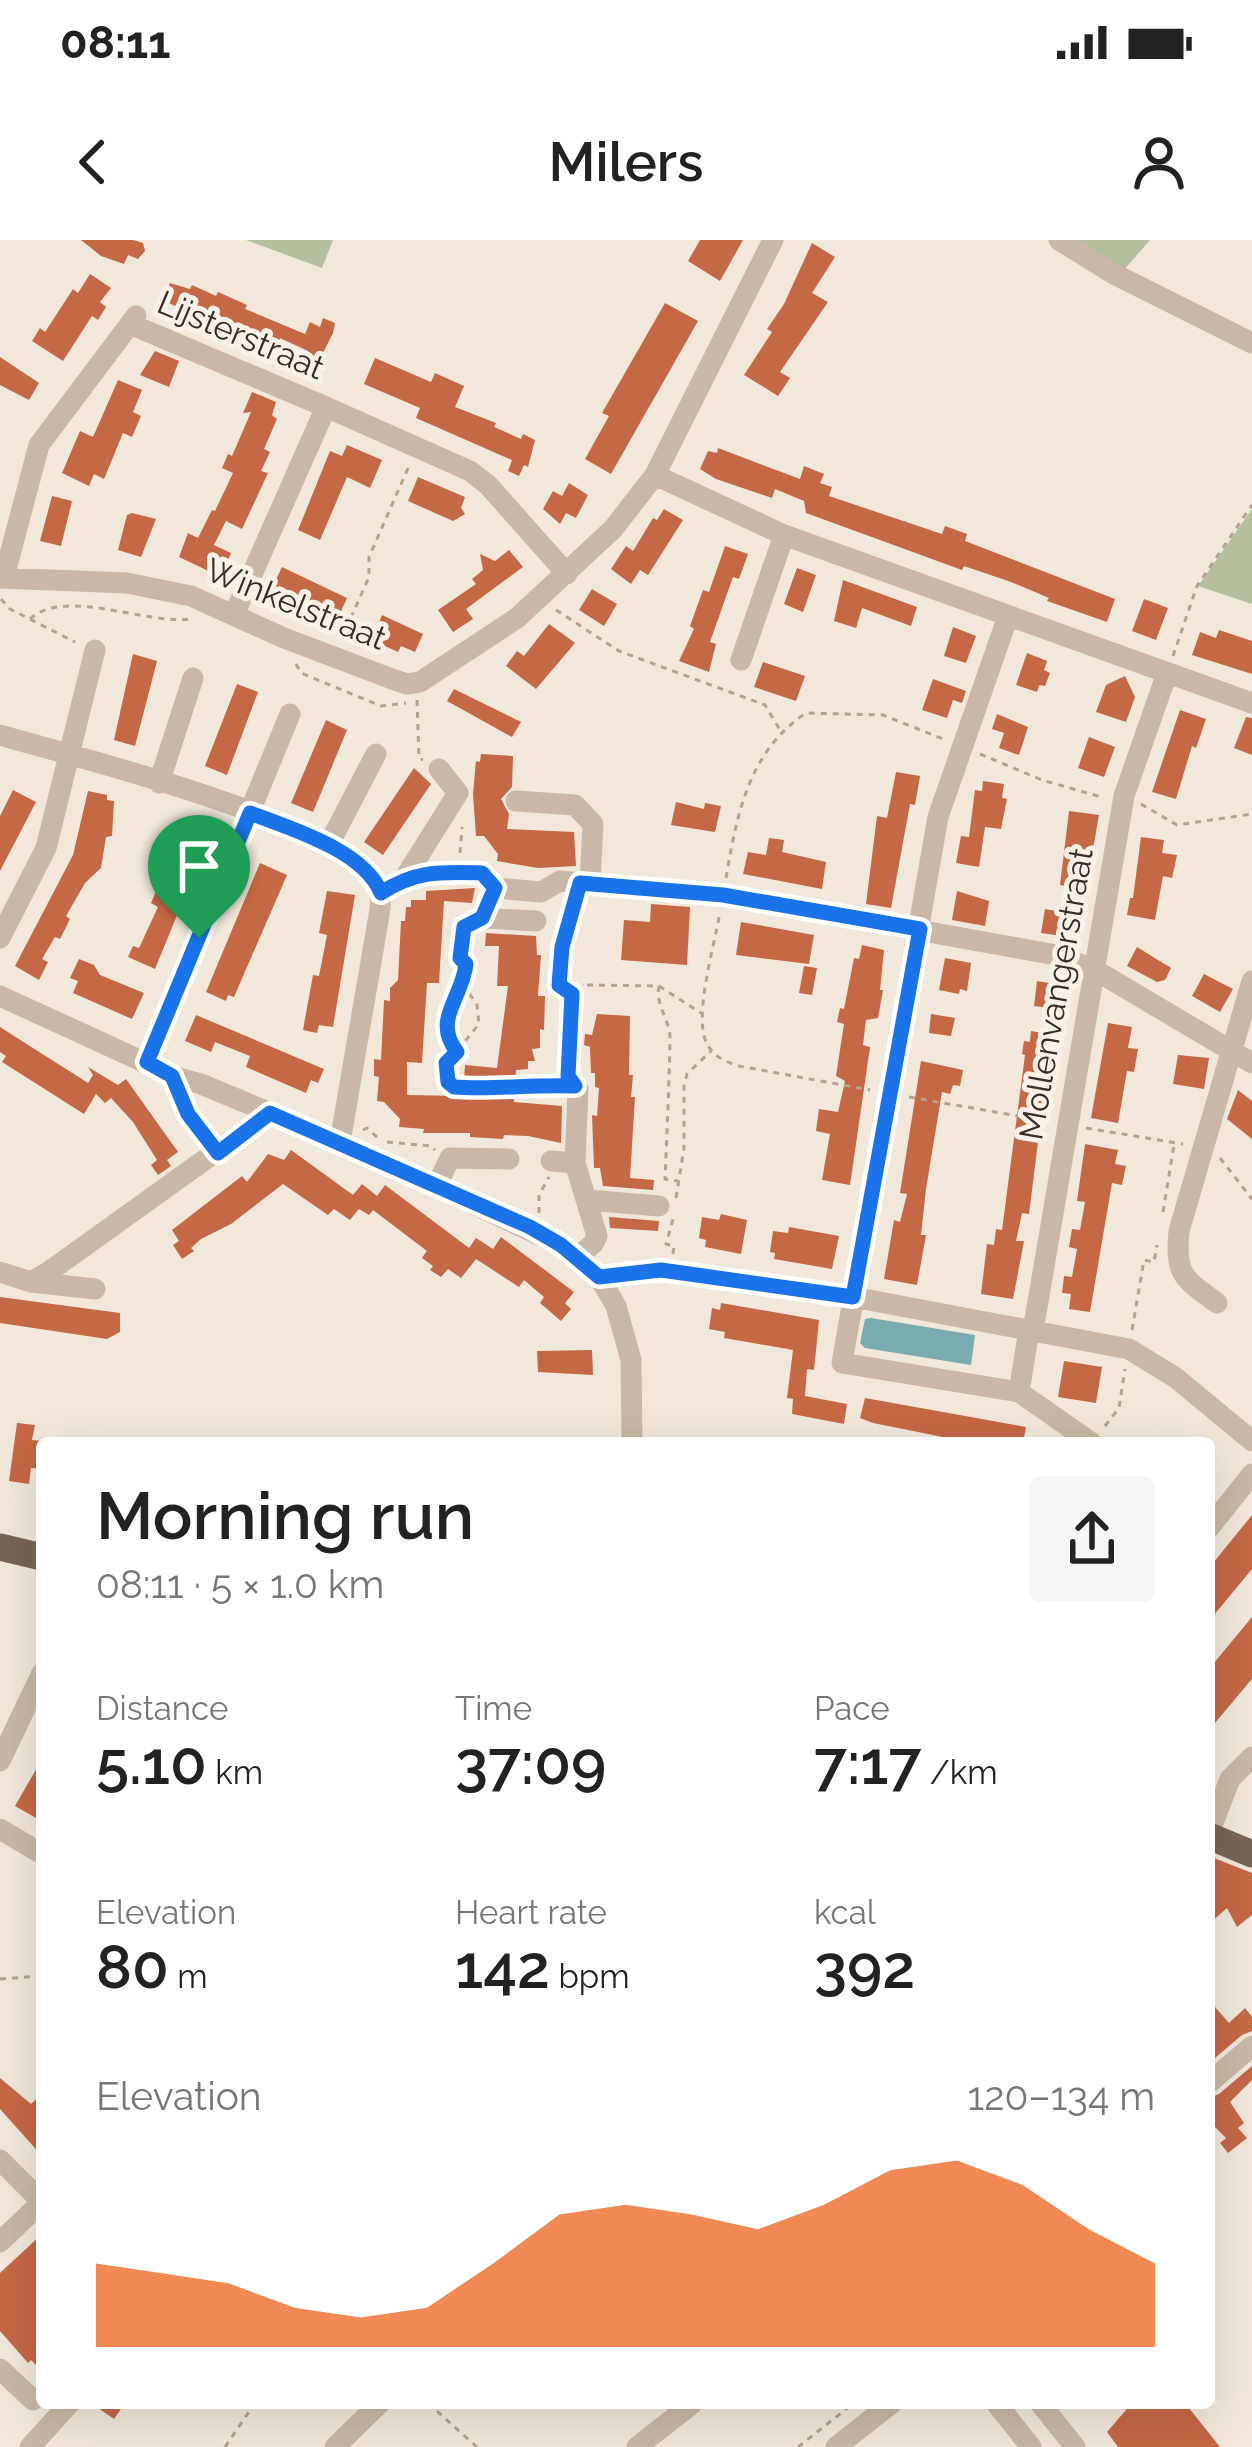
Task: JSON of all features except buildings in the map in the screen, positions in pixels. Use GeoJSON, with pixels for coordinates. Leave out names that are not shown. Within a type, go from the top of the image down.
{"type":"FeatureCollection","features":[{"type":"Feature","properties":{"kind":"main road"},"geometry":{"type":"LineString","coordinates":[[0,1546],[36,1555]]}},
{"type":"Feature","properties":{"kind":"main road"},"geometry":{"type":"LineString","coordinates":[[1215,1837],[1252,1854]]}},
{"type":"Feature","properties":{"kind":"street","name":"Winkelstraat"},"geometry":{"type":"LineString","coordinates":[[1,584],[128,583],[191,596],[407,684],[420,682],[540,599],[613,529],[655,475],[773,240]]}},
{"type":"Feature","properties":{"kind":"street"},"geometry":{"type":"LineString","coordinates":[[1060,240],[1114,274],[1252,343]]}},
{"type":"Feature","properties":{"kind":"street","name":"Lijsterstraat"},"geometry":{"type":"LineString","coordinates":[[1,584],[39,446],[133,320],[470,471],[488,485],[566,574]]}},
{"type":"Feature","properties":{"kind":"street"},"geometry":{"type":"LineString","coordinates":[[231,614],[326,406]]}},
{"type":"Feature","properties":{"kind":"street"},"geometry":{"type":"LineString","coordinates":[[655,475],[784,535],[1252,703]]}},
{"type":"Feature","properties":{"kind":"street"},"geometry":{"type":"LineString","coordinates":[[741,661],[784,535]]}},
{"type":"Feature","properties":{"kind":"street"},"geometry":{"type":"LineString","coordinates":[[1008,616],[938,817],[842,1363],[1019,1392],[1098,1436]]}},
{"type":"Feature","properties":{"kind":"street"},"geometry":{"type":"LineString","coordinates":[[0,938],[46,848],[94,650]]}},
{"type":"Feature","properties":{"kind":"street","name":"Mollenvangerstraat"},"geometry":{"type":"LineString","coordinates":[[1019,1392],[1124,796],[1167,674]]}},
{"type":"Feature","properties":{"kind":"street"},"geometry":{"type":"LineString","coordinates":[[159,783],[193,678]]}},
{"type":"Feature","properties":{"kind":"street"},"geometry":{"type":"LineString","coordinates":[[147,1062],[290,714]]}},
{"type":"Feature","properties":{"kind":"street"},"geometry":{"type":"LineString","coordinates":[[0,735],[250,813],[329,844],[376,882],[381,893],[340,1142]]}},
{"type":"Feature","properties":{"kind":"street"},"geometry":{"type":"LineString","coordinates":[[329,844],[376,754]]}},
{"type":"Feature","properties":{"kind":"street"},"geometry":{"type":"LineString","coordinates":[[404,880],[458,793],[439,769]]}},
{"type":"Feature","properties":{"kind":"street"},"geometry":{"type":"LineString","coordinates":[[516,801],[574,805],[593,824],[585,883]]}},
{"type":"Feature","properties":{"kind":"street"},"geometry":{"type":"LineString","coordinates":[[381,893],[417,874],[482,873],[495,888],[541,892],[560,881],[723,895],[920,929],[1056,956],[1095,970],[1252,1063]]}},
{"type":"Feature","properties":{"kind":"street"},"geometry":{"type":"LineString","coordinates":[[495,888],[482,918],[536,922]]}},
{"type":"Feature","properties":{"kind":"street"},"geometry":{"type":"LineString","coordinates":[[562,955],[559,985],[572,994],[568,1076],[578,1089],[575,1163],[597,1236],[576,1258]]}},
{"type":"Feature","properties":{"kind":"street"},"geometry":{"type":"LineString","coordinates":[[1216,1303],[1183,1278],[1177,1257],[1195,1169],[1252,981]]}},
{"type":"Feature","properties":{"kind":"street"},"geometry":{"type":"LineString","coordinates":[[0,996],[147,1062],[196,1097],[232,1112],[270,1113],[539,1232],[599,1277],[616,1306],[632,1360],[632,1437]]}},
{"type":"Feature","properties":{"kind":"street"},"geometry":{"type":"LineString","coordinates":[[172,1076],[188,1114],[218,1153]]}},
{"type":"Feature","properties":{"kind":"street"},"geometry":{"type":"LineString","coordinates":[[31,1282],[270,1113]]}},
{"type":"Feature","properties":{"kind":"street"},"geometry":{"type":"LineString","coordinates":[[437,1185],[445,1157],[509,1159]]}},
{"type":"Feature","properties":{"kind":"street"},"geometry":{"type":"LineString","coordinates":[[551,1162],[575,1163]]}},
{"type":"Feature","properties":{"kind":"street"},"geometry":{"type":"LineString","coordinates":[[588,1201],[659,1206]]}},
{"type":"Feature","properties":{"kind":"street"},"geometry":{"type":"LineString","coordinates":[[0,1272],[31,1282],[83,1288],[74,1256]]}},
{"type":"Feature","properties":{"kind":"street"},"geometry":{"type":"LineString","coordinates":[[599,1277],[673,1271],[853,1297],[1129,1349],[1176,1378],[1252,1442]]}},
{"type":"Feature","properties":{"kind":"street"},"geometry":{"type":"LineString","coordinates":[[1215,1520],[1252,1474]]}},
{"type":"Feature","properties":{"kind":"street"},"geometry":{"type":"LineString","coordinates":[[0,1761],[36,1686]]}},
{"type":"Feature","properties":{"kind":"street"},"geometry":{"type":"LineString","coordinates":[[1215,1818],[1230,1779],[1252,1757]]}},
{"type":"Feature","properties":{"kind":"street"},"geometry":{"type":"LineString","coordinates":[[0,1829],[36,1850]]}},
{"type":"Feature","properties":{"kind":"street"},"geometry":{"type":"LineString","coordinates":[[1215,2079],[1252,2046]]}},
{"type":"Feature","properties":{"kind":"street"},"geometry":{"type":"LineString","coordinates":[[0,2159],[36,2196]]}},
{"type":"Feature","properties":{"kind":"street"},"geometry":{"type":"LineString","coordinates":[[0,2242],[36,2208]]}},
{"type":"Feature","properties":{"kind":"street"},"geometry":{"type":"LineString","coordinates":[[0,2369],[33,2400]]}},
{"type":"Feature","properties":{"kind":"street"},"geometry":{"type":"LineString","coordinates":[[36,2445],[65,2409]]}},
{"type":"Feature","properties":{"kind":"street"},"geometry":{"type":"LineString","coordinates":[[335,2447],[374,2409]]}},
{"type":"Feature","properties":{"kind":"street"},"geometry":{"type":"LineString","coordinates":[[637,2447],[685,2409]]}},
{"type":"Feature","properties":{"kind":"street"},"geometry":{"type":"LineString","coordinates":[[836,2447],[884,2409]]}},
{"type":"Feature","properties":{"kind":"street"},"geometry":{"type":"LineString","coordinates":[[1001,2409],[1031,2447]]}},
{"type":"Feature","properties":{"kind":"street"},"geometry":{"type":"LineString","coordinates":[[1045,2409],[1075,2447]]}},
{"type":"Feature","properties":{"kind":"path"},"geometry":{"type":"LineString","coordinates":[[334,656],[369,577],[369,557],[417,448]]}},
{"type":"Feature","properties":{"kind":"path"},"geometry":{"type":"LineString","coordinates":[[1167,674],[1197,586],[1252,505]]}},
{"type":"Feature","properties":{"kind":"path"},"geometry":{"type":"LineString","coordinates":[[1,584],[30,619],[94,650]]}},
{"type":"Feature","properties":{"kind":"path"},"geometry":{"type":"LineString","coordinates":[[540,599],[619,651],[765,705],[780,732]]}},
{"type":"Feature","properties":{"kind":"path"},"geometry":{"type":"LineString","coordinates":[[30,619],[52,607],[97,608],[160,620],[224,619],[231,614]]}},
{"type":"Feature","properties":{"kind":"path"},"geometry":{"type":"LineString","coordinates":[[418,698],[419,758],[439,769]]}},
{"type":"Feature","properties":{"kind":"path"},"geometry":{"type":"LineString","coordinates":[[458,873],[462,827]]}},
{"type":"Feature","properties":{"kind":"path"},"geometry":{"type":"LineString","coordinates":[[562,955],[585,883]]}},
{"type":"Feature","properties":{"kind":"path"},"geometry":{"type":"LineString","coordinates":[[457,1052],[446,1038],[445,1024],[464,986],[466,964],[460,958],[464,927],[482,918]]}},
{"type":"Feature","properties":{"kind":"path"},"geometry":{"type":"LineString","coordinates":[[559,985],[658,986],[703,1014]]}},
{"type":"Feature","properties":{"kind":"path"},"geometry":{"type":"LineString","coordinates":[[464,986],[477,1006],[479,1024],[446,1063],[448,1082],[454,1087],[510,1090],[521,1084],[575,1086]]}},
{"type":"Feature","properties":{"kind":"path"},"geometry":{"type":"LineString","coordinates":[[658,986],[671,1037],[673,1083],[662,1139],[665,1179],[678,1181]]}},
{"type":"Feature","properties":{"kind":"path"},"geometry":{"type":"LineString","coordinates":[[673,1271],[674,1246],[666,1244],[672,1233],[684,1148],[684,1086],[687,1074],[713,1050]]}},
{"type":"Feature","properties":{"kind":"path"},"geometry":{"type":"LineString","coordinates":[[673,1083],[684,1086]]}},
{"type":"Feature","properties":{"kind":"path"},"geometry":{"type":"LineString","coordinates":[[340,1142],[367,1128],[382,1142],[431,1146],[445,1157]]}},
{"type":"Feature","properties":{"kind":"path"},"geometry":{"type":"LineString","coordinates":[[1161,1222],[1174,1143]]}},
{"type":"Feature","properties":{"kind":"path"},"geometry":{"type":"LineString","coordinates":[[539,1232],[539,1195],[548,1184],[551,1162]]}},
{"type":"Feature","properties":{"kind":"path"},"geometry":{"type":"LineString","coordinates":[[1098,1436],[1119,1408],[1144,1260],[1154,1262],[1158,1242]]}},
{"type":"Feature","properties":{"kind":"path"},"geometry":{"type":"LineString","coordinates":[[0,1979],[36,1976]]}},
{"type":"Feature","properties":{"kind":"path"},"geometry":{"type":"LineString","coordinates":[[225,2447],[251,2409]]}},
{"type":"Feature","properties":{"kind":"path"},"geometry":{"type":"LineString","coordinates":[[435,2409],[477,2447]]}},
{"type":"Feature","properties":{"kind":"path"},"geometry":{"type":"LineString","coordinates":[[798,2447],[846,2409]]}},
{"type":"Feature","properties":{"kind":"green space"},"geometry":{"type":"Polygon","coordinates":[[[246,240],[333,240],[322,268],[246,240]]]}},
{"type":"Feature","properties":{"kind":"green space"},"geometry":{"type":"Polygon","coordinates":[[[1072,240],[1150,240],[1123,271],[1072,240]]]}},
{"type":"Feature","properties":{"kind":"green space"},"geometry":{"type":"Polygon","coordinates":[[[1252,509],[1252,604],[1198,586],[1252,509]]]}},
{"type":"Feature","properties":{"kind":"water"},"geometry":{"type":"Polygon","coordinates":[[[865,1319],[975,1335],[971,1365],[865,1348],[860,1343],[865,1319]]]}},
{"type":"Feature","properties":{"kind":"route"},"geometry":{"type":"LineString","coordinates":[[250,813],[329,844],[376,882],[381,893],[417,874],[482,873],[495,888],[482,918],[464,927],[460,958],[466,964],[464,986],[445,1024],[446,1038],[457,1052],[446,1063],[448,1082],[454,1087],[510,1090],[521,1084],[575,1086],[568,1076],[572,994],[559,985],[562,947],[580,883],[723,895],[920,929],[853,1297],[661,1270],[599,1277],[561,1245],[530,1227],[270,1113],[218,1153],[188,1114],[172,1076],[147,1062],[199,938],[250,813]]}}]}
